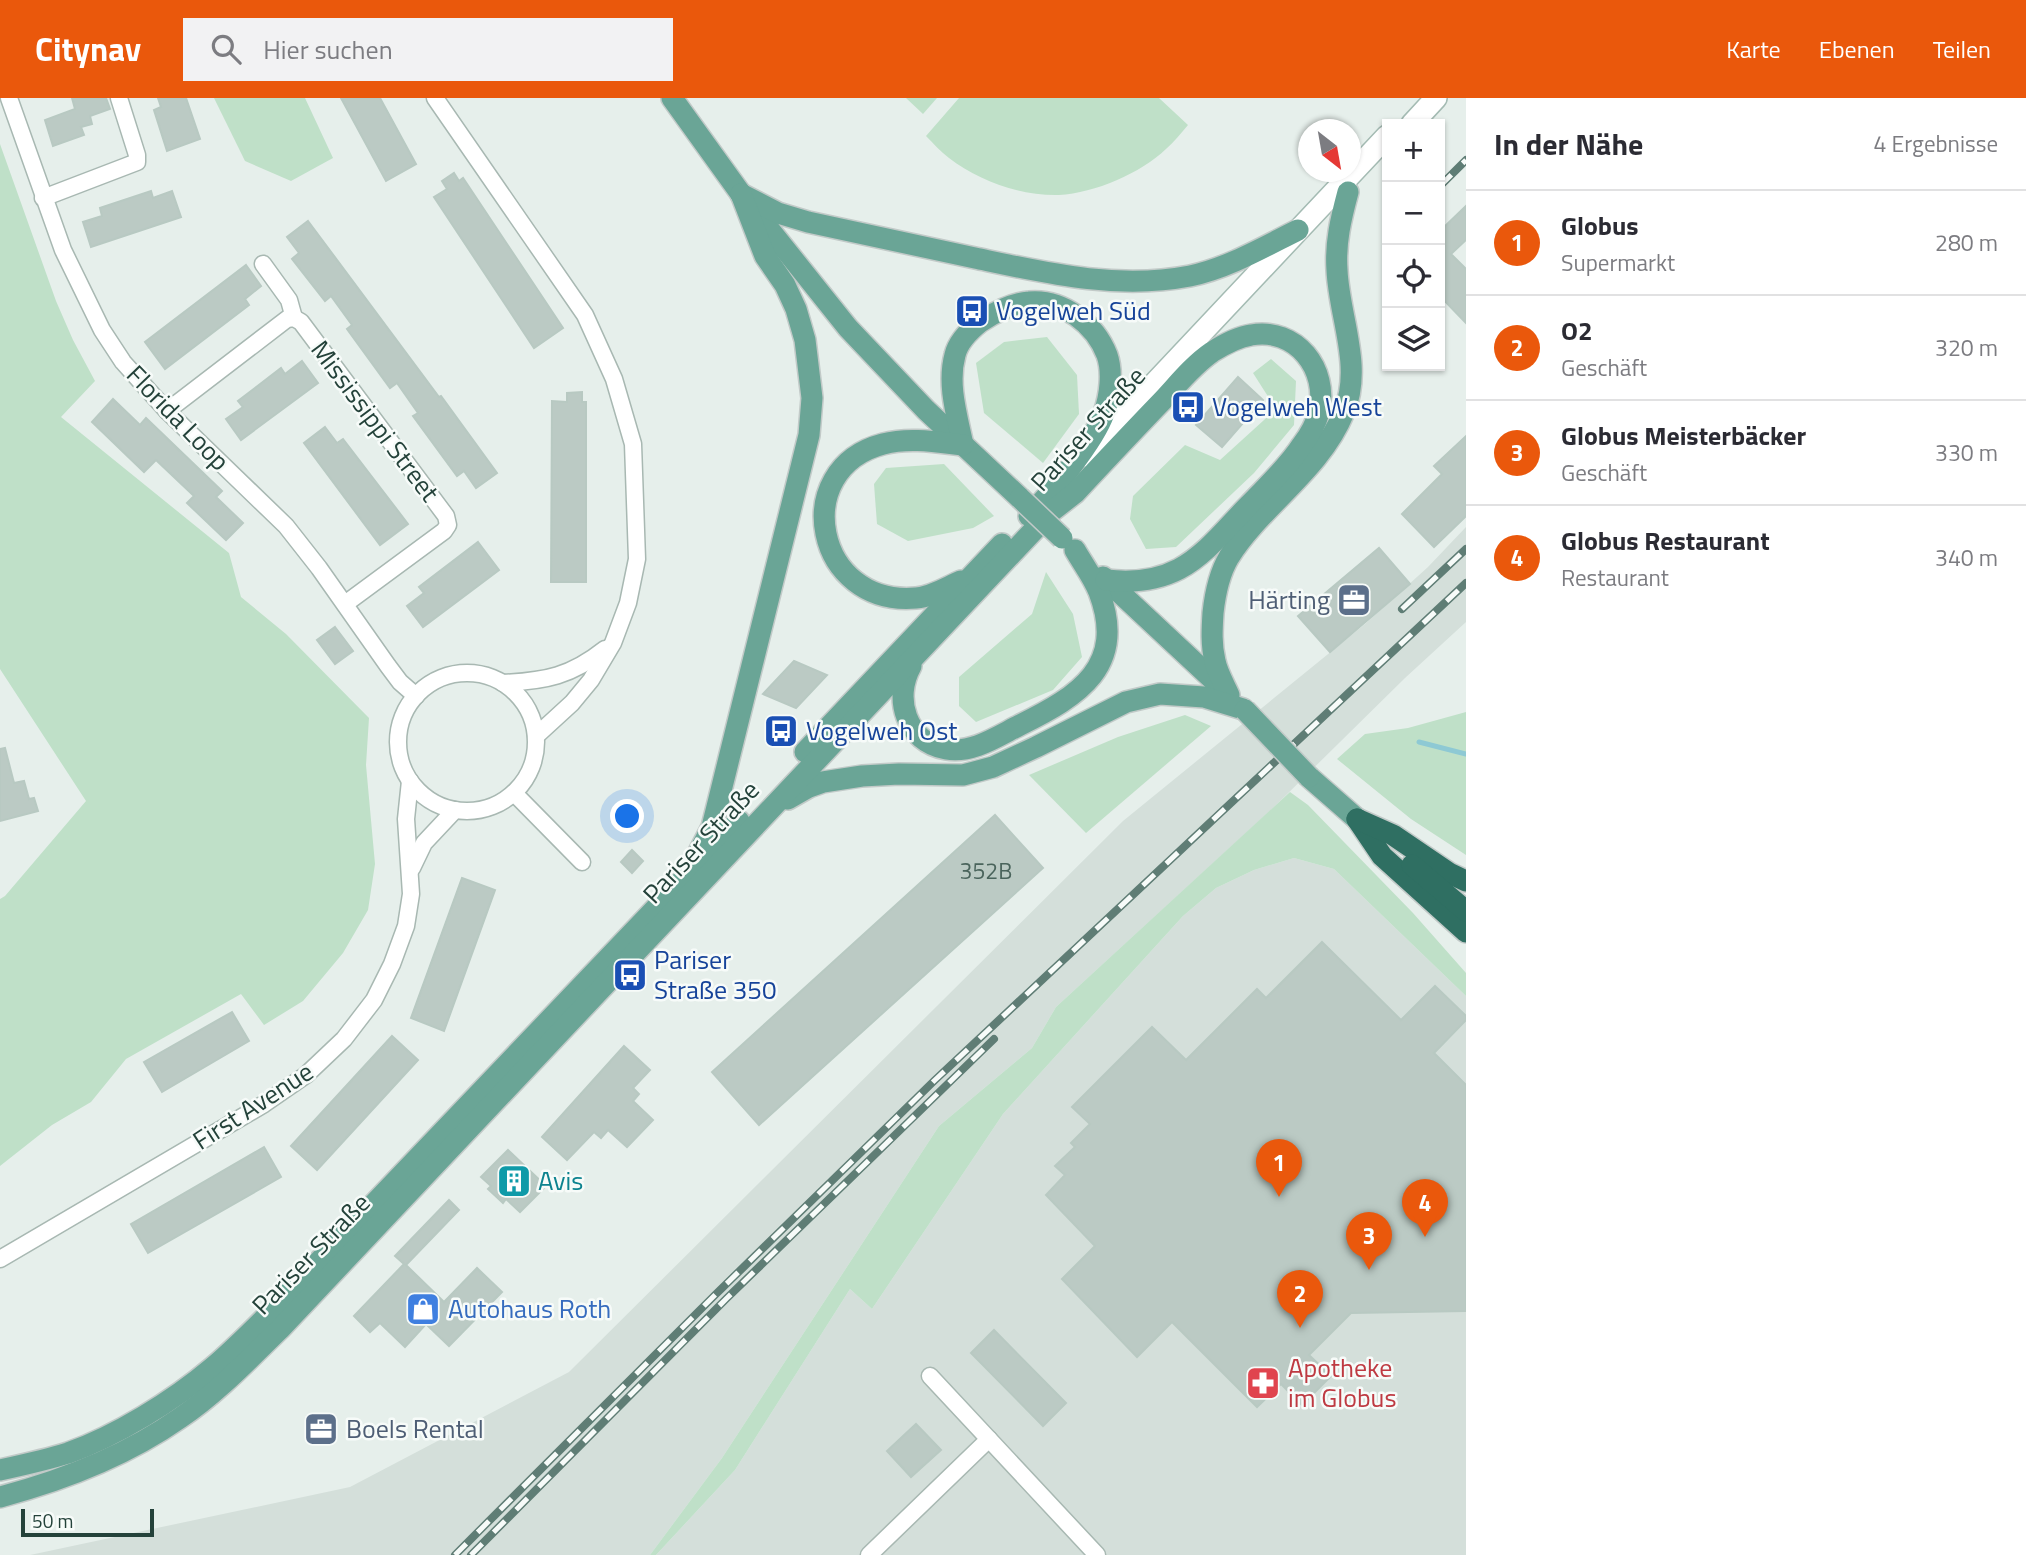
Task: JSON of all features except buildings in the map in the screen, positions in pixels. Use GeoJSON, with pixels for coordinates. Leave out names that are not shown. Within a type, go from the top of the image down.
{"type":"FeatureCollection","features":[{"type":"Feature","properties":{"kind":"highway"},"geometry":{"type":"LineString","coordinates":[[1357,819],[1394,835],[1449,873],[1466,881]]}},
{"type":"Feature","properties":{"kind":"highway"},"geometry":{"type":"LineString","coordinates":[[1357,819],[1463,926]]}},
{"type":"Feature","properties":{"kind":"main road"},"geometry":{"type":"LineString","coordinates":[[672,98],[741,194],[848,328],[926,410],[1237,702],[1309,777],[1357,819]]}},
{"type":"Feature","properties":{"kind":"main road"},"geometry":{"type":"LineString","coordinates":[[1404,119],[1423,98]]}},
{"type":"Feature","properties":{"kind":"main road"},"geometry":{"type":"LineString","coordinates":[[1417,119],[1436,98]]}},
{"type":"Feature","properties":{"kind":"main road","name":"Pariser Straße"},"geometry":{"type":"LineString","coordinates":[[0,1497],[79,1473],[120,1454],[180,1418],[225,1383],[308,1299],[920,652],[1049,505],[1382,141]]}},
{"type":"Feature","properties":{"kind":"main road","name":"Pariser Straße"},"geometry":{"type":"LineString","coordinates":[[0,1470],[71,1452],[107,1436],[167,1402],[212,1368],[267,1316],[970,577],[1080,476],[1382,155]]}},
{"type":"Feature","properties":{"kind":"main road"},"geometry":{"type":"LineString","coordinates":[[1237,702],[1215,663],[1211,635],[1217,584],[1228,559],[1246,536],[1318,457],[1340,421],[1351,390],[1351,363],[1337,274],[1336,246],[1348,192]]}},
{"type":"Feature","properties":{"kind":"main road"},"geometry":{"type":"LineString","coordinates":[[741,194],[778,213],[808,222],[1022,268],[1112,281],[1137,282],[1194,275],[1251,254],[1298,230]]}},
{"type":"Feature","properties":{"kind":"main road"},"geometry":{"type":"LineString","coordinates":[[679,884],[712,827],[809,435],[812,398],[805,340],[796,309],[785,285],[765,256],[741,194]]}},
{"type":"Feature","properties":{"kind":"main road"},"geometry":{"type":"LineString","coordinates":[[963,444],[952,387],[955,354],[962,340],[990,315],[1027,302],[1056,305],[1073,312],[1086,323],[1107,356],[1110,370],[1107,400],[1104,414],[1049,505]]}},
{"type":"Feature","properties":{"kind":"main road"},"geometry":{"type":"LineString","coordinates":[[1049,505],[1075,493],[1211,353],[1251,335],[1270,335],[1285,338],[1307,355],[1316,370],[1320,387],[1318,413],[1303,445],[1287,465],[1198,557],[1160,577],[1124,582],[1106,579]]}},
{"type":"Feature","properties":{"kind":"main road"},"geometry":{"type":"LineString","coordinates":[[963,444],[905,440],[884,443],[866,450],[841,470],[825,502],[824,516],[830,549],[839,566],[852,580],[870,591],[891,597],[915,598],[932,594],[970,577]]}},
{"type":"Feature","properties":{"kind":"main road"},"geometry":{"type":"LineString","coordinates":[[920,652],[904,683],[902,702],[905,715],[913,730],[923,739],[946,750],[982,744],[1054,708],[1076,693],[1094,674],[1103,655],[1107,623],[1098,589],[1069,544]]}},
{"type":"Feature","properties":{"kind":"main road"},"geometry":{"type":"LineString","coordinates":[[765,814],[809,787],[823,782],[899,774],[963,775],[993,766],[1126,702],[1160,694],[1237,702]]}},
{"type":"Feature","properties":{"kind":"street","name":"Florida Loop"},"geometry":{"type":"LineString","coordinates":[[9,98],[63,250],[102,330],[123,362],[167,411],[286,526],[400,682],[416,695]]}},
{"type":"Feature","properties":{"kind":"street"},"geometry":{"type":"LineString","coordinates":[[43,198],[137,163],[137,155],[119,98]]}},
{"type":"Feature","properties":{"kind":"street"},"geometry":{"type":"LineString","coordinates":[[435,98],[585,316],[614,379],[633,444],[637,559],[628,603],[613,643],[591,680],[555,720],[536,736]]}},
{"type":"Feature","properties":{"kind":"street","name":"Mississippi Street"},"geometry":{"type":"LineString","coordinates":[[263,264],[289,300],[294,318]]}},
{"type":"Feature","properties":{"kind":"street","name":"Mississippi Street"},"geometry":{"type":"LineString","coordinates":[[167,411],[287,319],[294,318],[301,322],[446,516],[448,525],[444,531],[345,604]]}},
{"type":"Feature","properties":{"kind":"street"},"geometry":{"type":"LineString","coordinates":[[503,683],[536,681],[564,673],[591,660],[613,643]]}},
{"type":"Feature","properties":{"kind":"street"},"geometry":{"type":"LineString","coordinates":[[457,674],[489,676],[503,683],[520,697],[531,715],[536,736],[536,752],[524,781],[514,793],[487,808],[455,810],[429,800],[418,792],[410,780],[401,764],[398,746],[399,728],[416,695],[428,685],[457,674]]}},
{"type":"Feature","properties":{"kind":"street","name":"First Avenue"},"geometry":{"type":"LineString","coordinates":[[0,1259],[264,1104],[306,1074],[344,1039],[373,1000],[392,964],[406,926],[411,894],[406,818],[410,780]]}},
{"type":"Feature","properties":{"kind":"street"},"geometry":{"type":"LineString","coordinates":[[514,793],[582,862]]}},
{"type":"Feature","properties":{"kind":"street","name":"First Avenue"},"geometry":{"type":"LineString","coordinates":[[410,874],[424,843],[455,810]]}},
{"type":"Feature","properties":{"kind":"street"},"geometry":{"type":"LineString","coordinates":[[930,1376],[1097,1555]]}},
{"type":"Feature","properties":{"kind":"street"},"geometry":{"type":"LineString","coordinates":[[869,1555],[989,1439]]}},
{"type":"Feature","properties":{"kind":"shaded area"},"geometry":{"type":"Polygon","coordinates":[[[1466,527],[1466,622],[1273,808],[1056,1007],[1032,1048],[939,1126],[722,1458],[650,1555],[30,1555],[350,1487],[569,1372],[1123,821],[1365,624],[1428,567],[1466,527]]]}},
{"type":"Feature","properties":{"kind":"shaded area"},"geometry":{"type":"Polygon","coordinates":[[[1294,858],[1334,869],[1466,996],[1466,1555],[656,1555],[735,1470],[850,1289],[872,1309],[1003,1114],[1183,916],[1216,888],[1254,870],[1294,858]]]}},
{"type":"Feature","properties":{"kind":"green space"},"geometry":{"type":"Polygon","coordinates":[[[214,98],[305,98],[333,158],[291,181],[245,161],[214,98]]]}},
{"type":"Feature","properties":{"kind":"green space"},"geometry":{"type":"Polygon","coordinates":[[[906,98],[937,98],[923,114],[906,98]]]}},
{"type":"Feature","properties":{"kind":"green space"},"geometry":{"type":"Polygon","coordinates":[[[959,98],[1159,98],[1188,125],[1156,158],[1131,174],[1087,190],[1045,195],[1001,186],[973,174],[949,158],[926,136],[959,98]]]}},
{"type":"Feature","properties":{"kind":"green space"},"geometry":{"type":"Polygon","coordinates":[[[0,144],[56,301],[95,381],[61,417],[229,553],[241,597],[286,634],[369,718],[366,765],[375,864],[368,910],[343,953],[303,1001],[264,1025],[241,994],[126,1059],[91,1102],[52,1125],[0,1166],[0,899],[86,801],[0,669],[0,144]]]}},
{"type":"Feature","properties":{"kind":"green space"},"geometry":{"type":"Polygon","coordinates":[[[1047,337],[1077,375],[1079,414],[1043,463],[984,413],[976,363],[1004,342],[1047,337]]]}},
{"type":"Feature","properties":{"kind":"green space"},"geometry":{"type":"Polygon","coordinates":[[[1271,359],[1296,381],[1294,425],[1254,473],[1176,547],[1146,549],[1130,519],[1133,496],[1185,445],[1220,460],[1276,409],[1253,373],[1271,359]]]}},
{"type":"Feature","properties":{"kind":"green space"},"geometry":{"type":"Polygon","coordinates":[[[944,464],[994,516],[973,528],[908,541],[877,524],[874,484],[886,468],[944,464]]]}},
{"type":"Feature","properties":{"kind":"green space"},"geometry":{"type":"Polygon","coordinates":[[[1046,572],[1073,614],[1082,657],[1053,690],[976,722],[959,706],[959,677],[1032,614],[1046,572]]]}},
{"type":"Feature","properties":{"kind":"green space"},"geometry":{"type":"Polygon","coordinates":[[[1466,712],[1466,855],[1411,819],[1337,759],[1365,734],[1408,728],[1466,712]]]}},
{"type":"Feature","properties":{"kind":"green space"},"geometry":{"type":"Polygon","coordinates":[[[1185,715],[1211,726],[1086,833],[1029,775],[1118,737],[1185,715]]]}},
{"type":"Feature","properties":{"kind":"green space"},"geometry":{"type":"Polygon","coordinates":[[[1290,792],[1308,805],[1413,913],[1466,973],[1466,996],[1334,869],[1294,858],[1254,870],[1216,888],[1183,916],[1003,1114],[872,1309],[850,1289],[735,1470],[656,1555],[650,1555],[722,1458],[939,1126],[1032,1048],[1056,1007],[1290,792]]]}},
{"type":"Feature","properties":{"kind":"waterway"},"geometry":{"type":"LineString","coordinates":[[1419,742],[1466,754]]}},
{"type":"Feature","properties":{"kind":"railway"},"geometry":{"type":"LineString","coordinates":[[1444,182],[1466,160]]}},
{"type":"Feature","properties":{"kind":"railway"},"geometry":{"type":"LineString","coordinates":[[1402,609],[1466,549]]}},
{"type":"Feature","properties":{"kind":"railway"},"geometry":{"type":"LineString","coordinates":[[455,1555],[935,1080],[1466,583]]}},
{"type":"Feature","properties":{"kind":"railway"},"geometry":{"type":"LineString","coordinates":[[471,1555],[727,1298],[994,1039]]}},
{"type":"Feature","properties":{"kind":"place","name":"Vogelweh Süd"},"geometry":{"type":"Point","coordinates":[972,311]}},
{"type":"Feature","properties":{"kind":"place","name":"Vogelweh West"},"geometry":{"type":"Point","coordinates":[1188,407]}},
{"type":"Feature","properties":{"kind":"place","name":"Härting"},"geometry":{"type":"Point","coordinates":[1354,600]}},
{"type":"Feature","properties":{"kind":"place","name":"Vogelweh Ost"},"geometry":{"type":"Point","coordinates":[781,731]}},
{"type":"Feature","properties":{"kind":"place","name":"Pariser Straße 350"},"geometry":{"type":"Point","coordinates":[630,975]}},
{"type":"Feature","properties":{"kind":"place","name":"Avis"},"geometry":{"type":"Point","coordinates":[514,1181]}},
{"type":"Feature","properties":{"kind":"place","name":"Globus"},"geometry":{"type":"Point","coordinates":[1279,1197]}},
{"type":"Feature","properties":{"kind":"place","name":"Globus Restaurant"},"geometry":{"type":"Point","coordinates":[1425,1237]}},
{"type":"Feature","properties":{"kind":"place","name":"Globus Meisterbäcker"},"geometry":{"type":"Point","coordinates":[1369,1270]}},
{"type":"Feature","properties":{"kind":"place","name":"Autohaus Roth"},"geometry":{"type":"Point","coordinates":[423,1309]}},
{"type":"Feature","properties":{"kind":"place","name":"O2"},"geometry":{"type":"Point","coordinates":[1300,1328]}},
{"type":"Feature","properties":{"kind":"place","name":"Apotheke im Globus"},"geometry":{"type":"Point","coordinates":[1263,1383]}},
{"type":"Feature","properties":{"kind":"place","name":"Boels Rental"},"geometry":{"type":"Point","coordinates":[321,1429]}}]}
